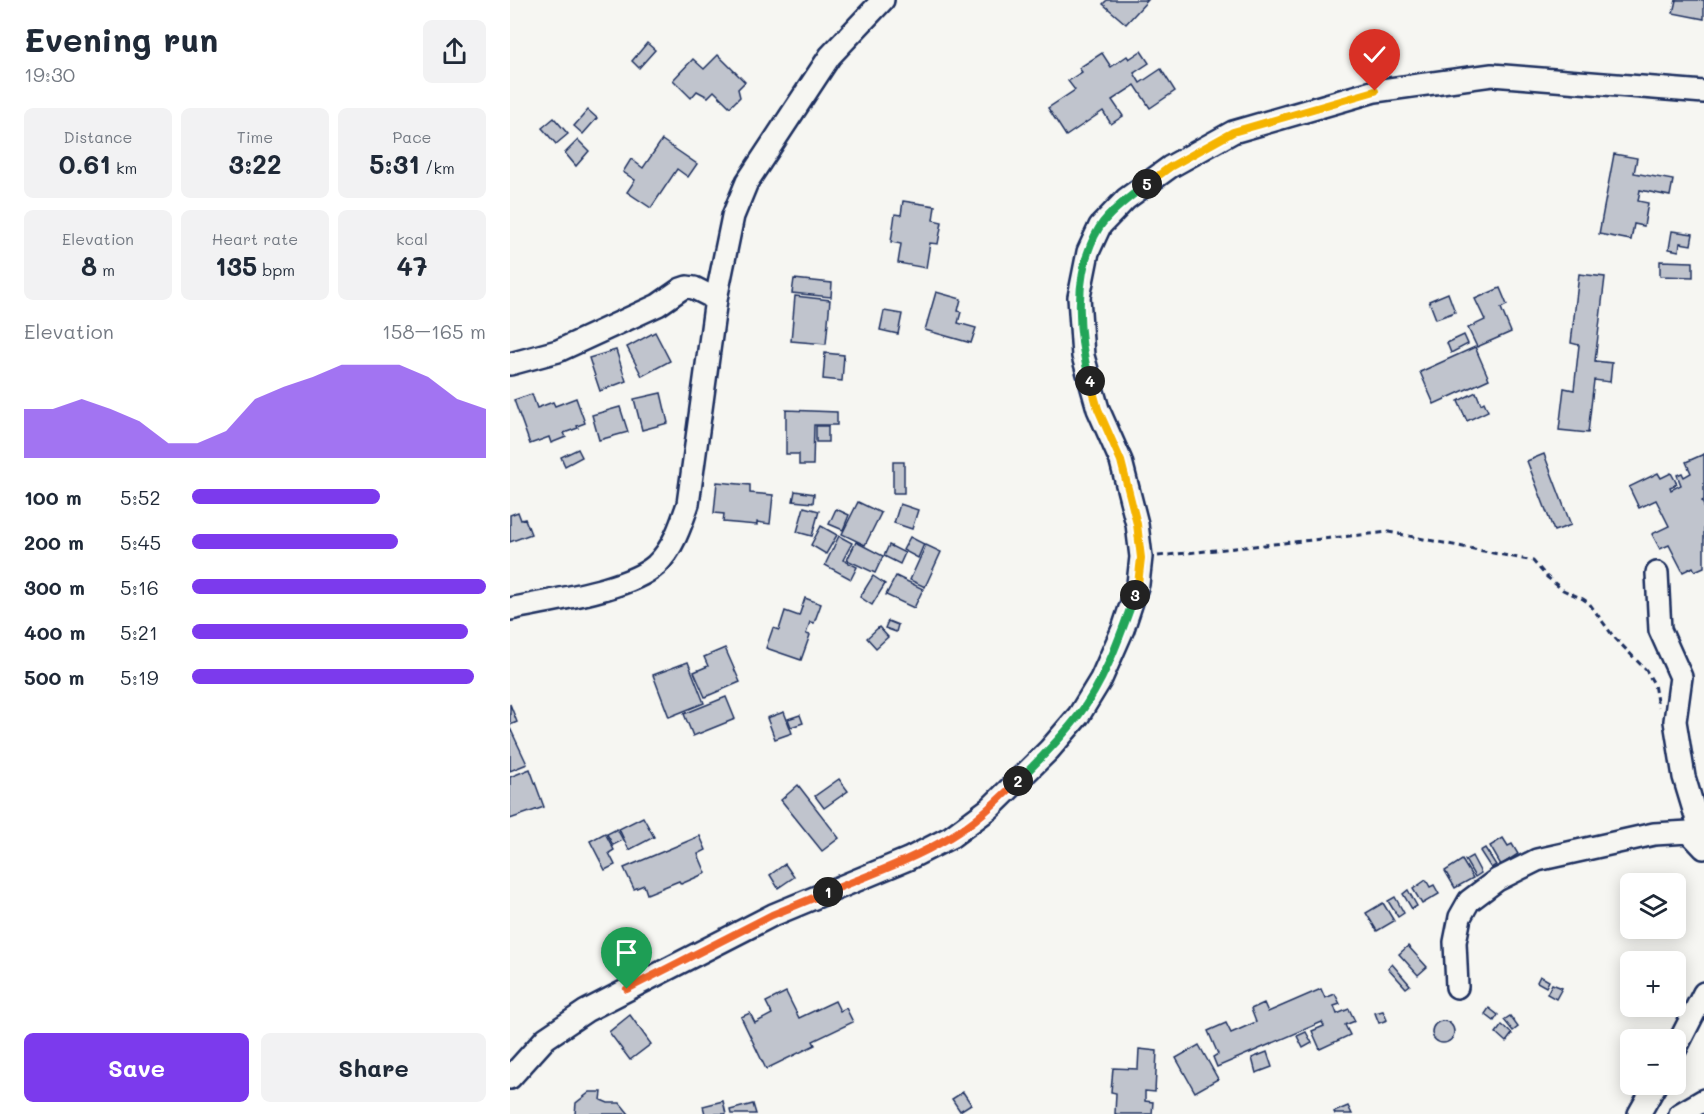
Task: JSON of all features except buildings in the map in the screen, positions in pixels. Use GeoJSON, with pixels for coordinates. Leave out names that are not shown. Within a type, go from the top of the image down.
{"type":"FeatureCollection","features":[{"type":"Feature","properties":{"kind":"street"},"geometry":{"type":"LineString","coordinates":[[510,609],[631,581],[656,565],[665,554],[676,535],[688,504],[716,298],[733,216],[747,182],[830,56],[883,0]]}},
{"type":"Feature","properties":{"kind":"street"},"geometry":{"type":"LineString","coordinates":[[510,1078],[546,1038],[586,1011],[772,915],[908,859],[951,837],[990,808],[1049,750],[1079,716],[1101,679],[1123,629],[1138,584],[1141,558],[1137,524],[1121,461],[1098,409],[1083,356],[1079,297],[1088,252],[1100,226],[1126,199],[1170,167],[1233,132],[1375,91],[1492,75],[1704,93]]}},
{"type":"Feature","properties":{"kind":"street"},"geometry":{"type":"LineString","coordinates":[[510,364],[558,351],[658,305],[687,287],[716,298]]}},
{"type":"Feature","properties":{"kind":"street"},"geometry":{"type":"LineString","coordinates":[[1658,573],[1660,630],[1681,677],[1675,720],[1684,777],[1704,845]]}},
{"type":"Feature","properties":{"kind":"street"},"geometry":{"type":"LineString","coordinates":[[1457,987],[1455,942],[1460,917],[1469,901],[1497,880],[1537,860],[1654,834],[1689,832],[1704,845]]}},
{"type":"Feature","properties":{"kind":"street"},"geometry":{"type":"LineString","coordinates":[[1686,1029],[1704,993]]}},
{"type":"Feature","properties":{"kind":"street"},"geometry":{"type":"LineString","coordinates":[[1639,1114],[1650,1095]]}},
{"type":"Feature","properties":{"kind":"street"},"geometry":{"type":"LineString","coordinates":[[1680,1114],[1704,1100]]}},
{"type":"Feature","properties":{"kind":"path"},"geometry":{"type":"LineString","coordinates":[[1141,558],[1389,532],[1533,561],[1563,590],[1589,603],[1612,636],[1646,670],[1654,684],[1658,707]]}},
{"type":"Feature","properties":{"kind":"route"},"geometry":{"type":"LineString","coordinates":[[627,989],[772,915],[908,859],[951,837],[990,808],[1049,750],[1079,716],[1101,679],[1123,629],[1138,584],[1141,558],[1137,524],[1121,461],[1098,409],[1083,356],[1079,297],[1088,252],[1100,226],[1126,199],[1170,167],[1233,132],[1375,91]]}}]}
